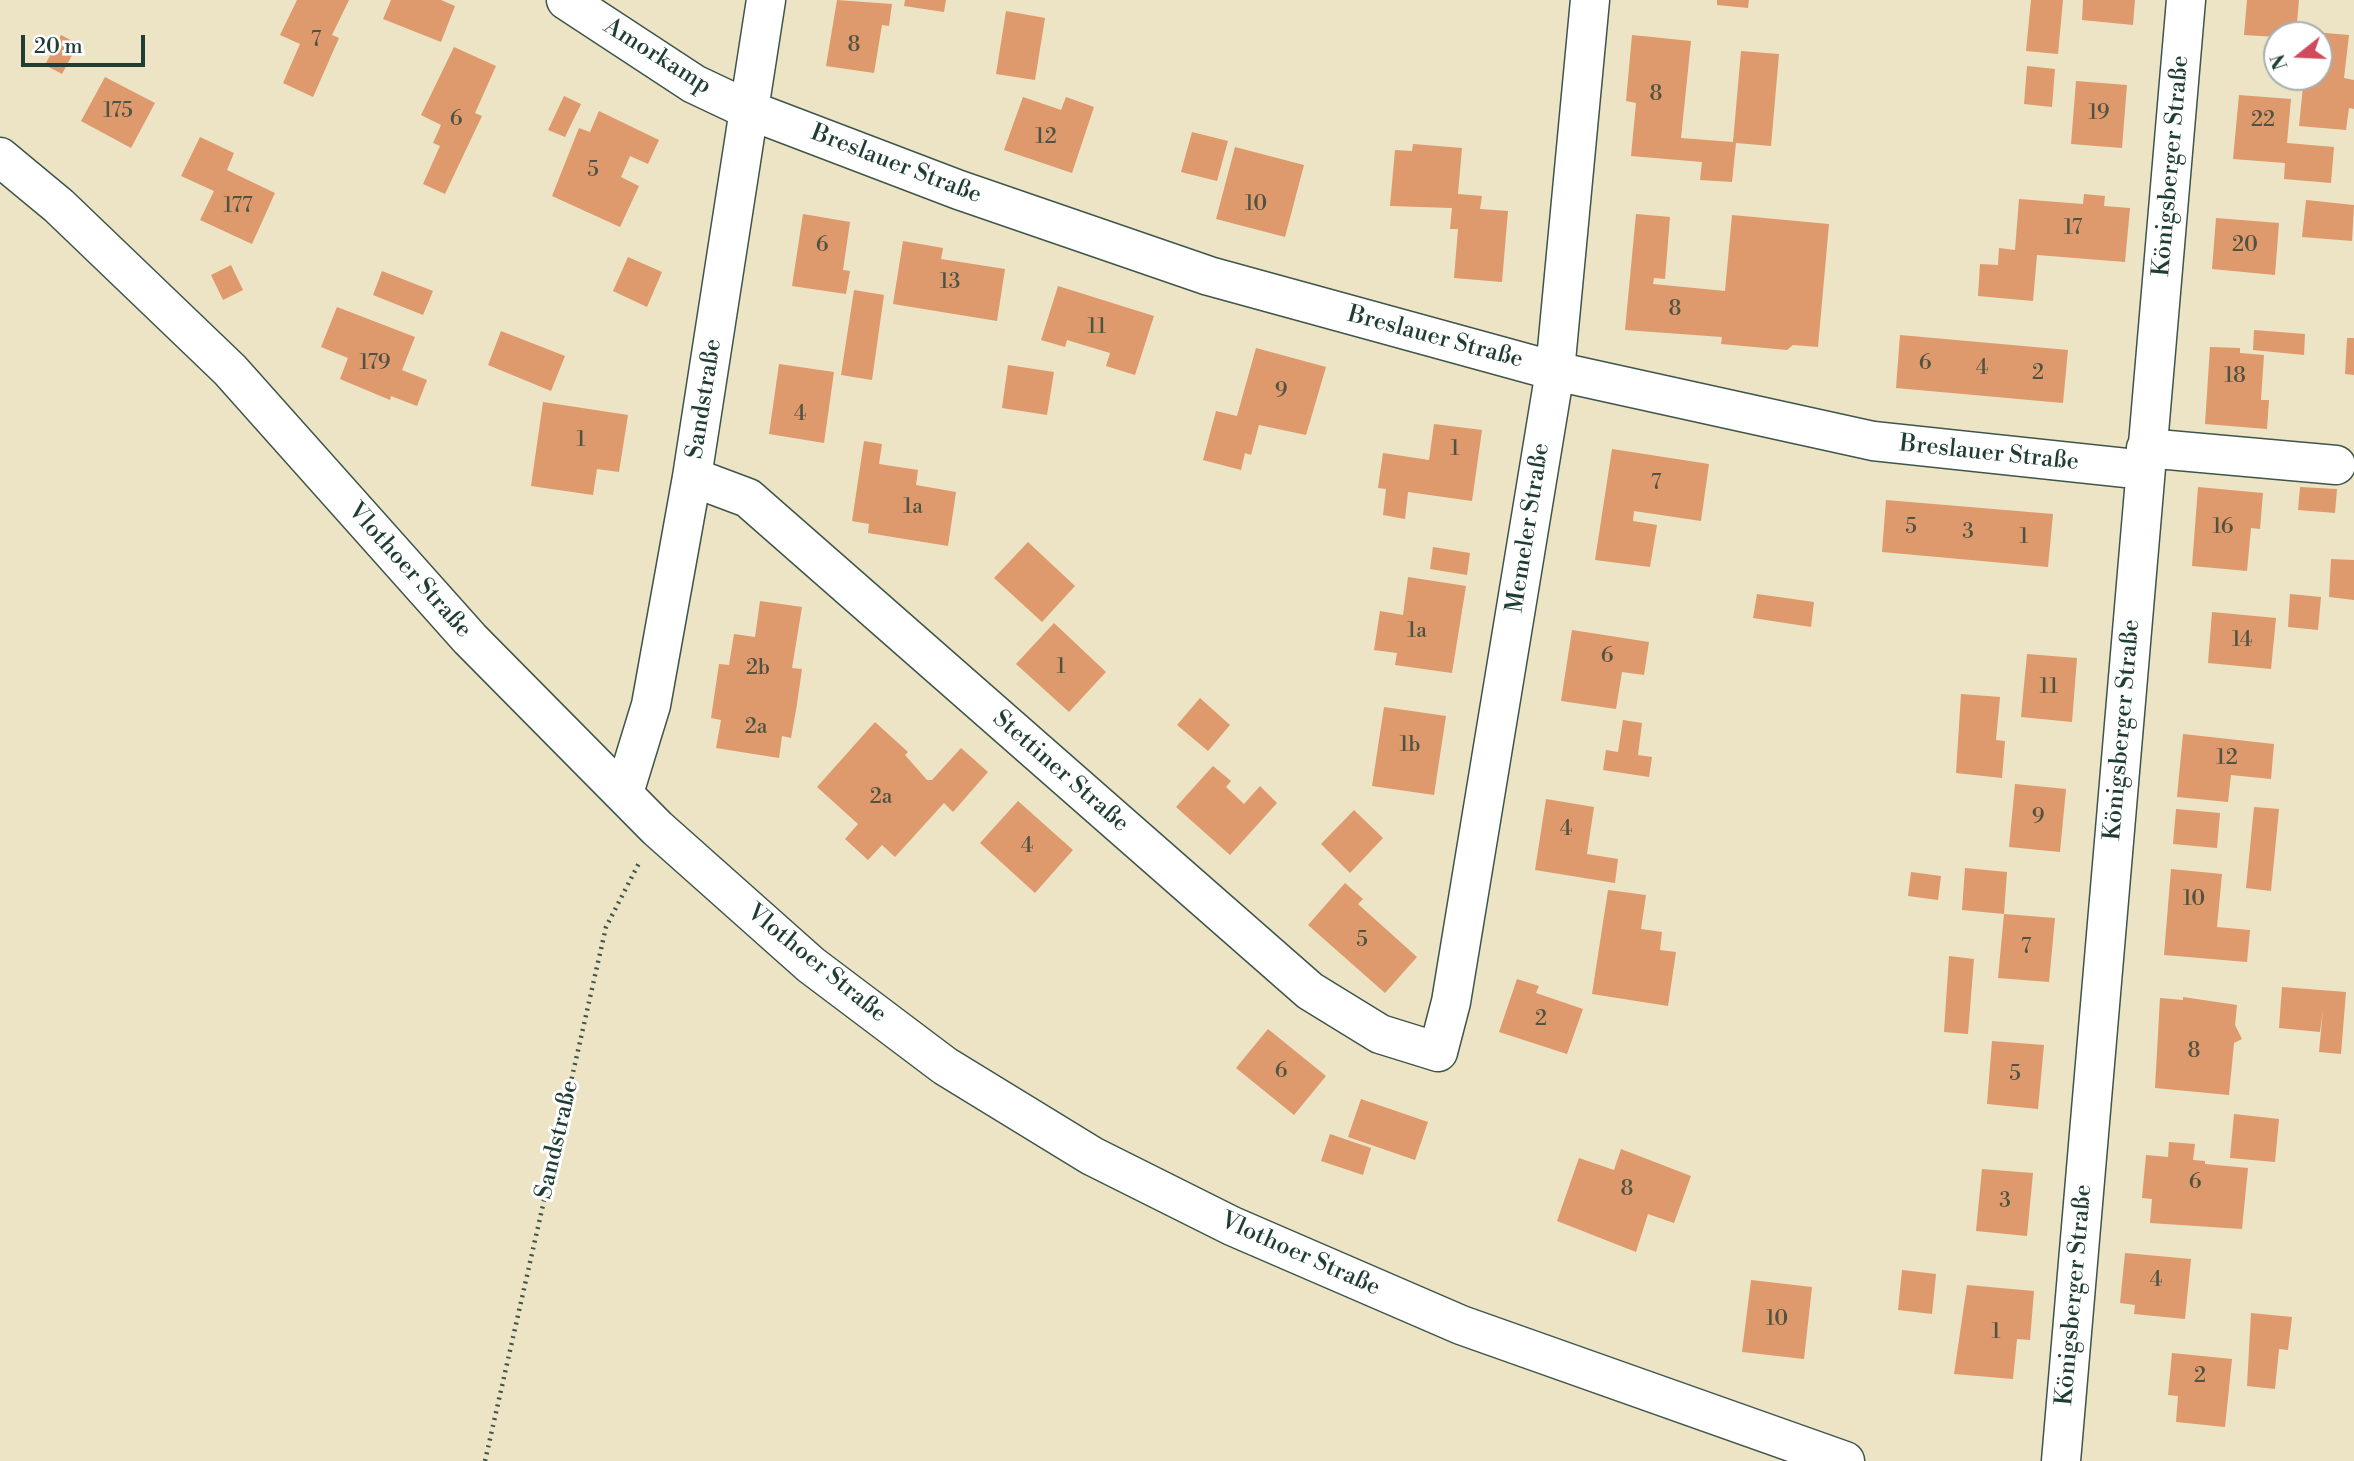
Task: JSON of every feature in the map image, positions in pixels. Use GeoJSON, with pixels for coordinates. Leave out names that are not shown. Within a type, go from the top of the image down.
{"type":"FeatureCollection","features":[{"type":"Feature","properties":{"kind":"street","name":"Amorkamp"},"geometry":{"type":"LineString","coordinates":[[566,0],[694,84],[749,110]]}},
{"type":"Feature","properties":{"kind":"street","name":"Sandstraße"},"geometry":{"type":"LineString","coordinates":[[624,793],[651,705],[692,477],[766,0]]}},
{"type":"Feature","properties":{"kind":"street","name":"Memeler Straße"},"geometry":{"type":"LineString","coordinates":[[1438,1052],[1451,1002],[1555,371],[1590,0]]}},
{"type":"Feature","properties":{"kind":"street","name":"Königsberger Straße"},"geometry":{"type":"LineString","coordinates":[[2061,1461],[2186,0]]}},
{"type":"Feature","properties":{"kind":"street","name":"Breslauer Straße"},"geometry":{"type":"LineString","coordinates":[[749,110],[959,190],[1209,276],[1555,371],[1873,441],[2146,459],[2336,465]]}},
{"type":"Feature","properties":{"kind":"street","name":"Vlothoer Straße"},"geometry":{"type":"LineString","coordinates":[[0,156],[60,206],[230,370],[470,639],[657,828],[811,965],[923,1050],[1092,1156],[1232,1226],[1461,1325],[1845,1461]]}},
{"type":"Feature","properties":{"kind":"street","name":"Stettiner Straße"},"geometry":{"type":"LineString","coordinates":[[692,477],[748,498],[1310,991],[1380,1034],[1438,1052]]}},
{"type":"Feature","properties":{"kind":"path","name":"Sandstraße"},"geometry":{"type":"LineString","coordinates":[[485,1461],[606,927],[657,828]]}},
{"type":"Feature","properties":{"kind":"building"},"geometry":{"type":"Polygon","coordinates":[[[297,0],[349,0],[332,35],[339,38],[313,97],[283,83],[300,44],[280,35],[297,0]]]}},
{"type":"Feature","properties":{"kind":"building"},"geometry":{"type":"Polygon","coordinates":[[[391,0],[441,0],[455,6],[441,42],[383,19],[391,0]]]}},
{"type":"Feature","properties":{"kind":"building"},"geometry":{"type":"Polygon","coordinates":[[[837,0],[892,4],[889,26],[882,25],[874,73],[826,66],[837,0]]]}},
{"type":"Feature","properties":{"kind":"building"},"geometry":{"type":"Polygon","coordinates":[[[905,0],[946,0],[944,12],[904,6],[905,0]]]}},
{"type":"Feature","properties":{"kind":"building"},"geometry":{"type":"Polygon","coordinates":[[[1717,0],[1749,0],[1748,8],[1717,5],[1717,0]]]}},
{"type":"Feature","properties":{"kind":"building"},"geometry":{"type":"Polygon","coordinates":[[[2031,0],[2063,0],[2058,54],[2026,51],[2031,0]]]}},
{"type":"Feature","properties":{"kind":"building"},"geometry":{"type":"Polygon","coordinates":[[[2083,0],[2135,0],[2133,25],[2082,20],[2083,0]]]}},
{"type":"Feature","properties":{"kind":"building"},"geometry":{"type":"Polygon","coordinates":[[[2247,0],[2299,0],[2297,21],[2263,21],[2263,36],[2244,35],[2247,0]]]}},
{"type":"Feature","properties":{"kind":"building"},"geometry":{"type":"Polygon","coordinates":[[[1006,11],[1045,18],[1035,80],[996,74],[1006,11]]]}},
{"type":"Feature","properties":{"kind":"building"},"geometry":{"type":"Polygon","coordinates":[[[2333,34],[2349,35],[2344,78],[2354,80],[2354,109],[2349,108],[2346,130],[2299,126],[2303,91],[2333,91],[2333,34]]]}},
{"type":"Feature","properties":{"kind":"building"},"geometry":{"type":"Polygon","coordinates":[[[61,35],[78,44],[62,74],[45,65],[61,35]]]}},
{"type":"Feature","properties":{"kind":"building"},"geometry":{"type":"Polygon","coordinates":[[[1632,35],[1691,41],[1681,138],[1733,142],[1741,51],[1779,54],[1771,146],[1736,143],[1732,182],[1700,180],[1702,162],[1631,156],[1636,103],[1626,101],[1632,35]]]}},
{"type":"Feature","properties":{"kind":"building"},"geometry":{"type":"Polygon","coordinates":[[[454,47],[496,66],[475,113],[482,116],[445,194],[423,184],[440,146],[433,143],[441,125],[421,115],[454,47]]]}},
{"type":"Feature","properties":{"kind":"building"},"geometry":{"type":"Polygon","coordinates":[[[2027,66],[2055,69],[2052,107],[2024,104],[2027,66]]]}},
{"type":"Feature","properties":{"kind":"building"},"geometry":{"type":"Polygon","coordinates":[[[105,77],[155,103],[131,148],[81,121],[105,77]]]}},
{"type":"Feature","properties":{"kind":"building"},"geometry":{"type":"Polygon","coordinates":[[[2076,81],[2127,85],[2122,148],[2071,144],[2076,81]]]}},
{"type":"Feature","properties":{"kind":"building"},"geometry":{"type":"Polygon","coordinates":[[[2239,95],[2291,99],[2287,143],[2334,147],[2331,183],[2284,179],[2285,163],[2233,159],[2239,95]]]}},
{"type":"Feature","properties":{"kind":"building"},"geometry":{"type":"Polygon","coordinates":[[[564,96],[581,104],[565,137],[548,130],[564,96]]]}},
{"type":"Feature","properties":{"kind":"building"},"geometry":{"type":"Polygon","coordinates":[[[1023,97],[1061,110],[1066,97],[1094,107],[1072,173],[1004,150],[1023,97]]]}},
{"type":"Feature","properties":{"kind":"building"},"geometry":{"type":"Polygon","coordinates":[[[599,111],[659,140],[648,164],[630,156],[621,177],[639,186],[620,227],[552,196],[579,128],[590,132],[599,111]]]}},
{"type":"Feature","properties":{"kind":"building"},"geometry":{"type":"Polygon","coordinates":[[[1192,132],[1228,141],[1217,181],[1181,172],[1192,132]]]}},
{"type":"Feature","properties":{"kind":"building"},"geometry":{"type":"Polygon","coordinates":[[[200,137],[234,153],[227,170],[275,193],[252,244],[200,220],[214,191],[181,176],[200,137]]]}},
{"type":"Feature","properties":{"kind":"building"},"geometry":{"type":"Polygon","coordinates":[[[1413,144],[1462,148],[1458,194],[1482,196],[1480,209],[1508,211],[1502,282],[1454,278],[1458,229],[1450,229],[1452,208],[1390,206],[1395,150],[1412,151],[1413,144]]]}},
{"type":"Feature","properties":{"kind":"building"},"geometry":{"type":"Polygon","coordinates":[[[1235,147],[1304,165],[1285,237],[1216,219],[1235,147]]]}},
{"type":"Feature","properties":{"kind":"building"},"geometry":{"type":"Polygon","coordinates":[[[2084,194],[2105,196],[2104,206],[2130,208],[2125,262],[2037,255],[2033,301],[1978,296],[1980,264],[1998,265],[1999,248],[2015,250],[2019,199],[2083,204],[2084,194]]]}},
{"type":"Feature","properties":{"kind":"building"},"geometry":{"type":"Polygon","coordinates":[[[2306,200],[2354,205],[2352,241],[2302,237],[2306,200]]]}},
{"type":"Feature","properties":{"kind":"building"},"geometry":{"type":"Polygon","coordinates":[[[803,214],[850,222],[843,270],[850,271],[846,294],[792,286],[803,214]]]}},
{"type":"Feature","properties":{"kind":"building"},"geometry":{"type":"Polygon","coordinates":[[[1636,214],[1670,217],[1665,279],[1654,278],[1653,284],[1725,291],[1732,215],[1829,224],[1818,347],[1793,345],[1787,350],[1721,344],[1722,337],[1625,330],[1636,214]]]}},
{"type":"Feature","properties":{"kind":"building"},"geometry":{"type":"Polygon","coordinates":[[[2216,218],[2279,223],[2275,275],[2212,269],[2216,218]]]}},
{"type":"Feature","properties":{"kind":"building"},"geometry":{"type":"Polygon","coordinates":[[[903,241],[943,248],[941,259],[1005,269],[997,321],[893,304],[903,241]]]}},
{"type":"Feature","properties":{"kind":"building"},"geometry":{"type":"Polygon","coordinates":[[[628,257],[662,272],[647,307],[613,291],[628,257]]]}},
{"type":"Feature","properties":{"kind":"building"},"geometry":{"type":"Polygon","coordinates":[[[231,265],[243,290],[223,300],[211,275],[231,265]]]}},
{"type":"Feature","properties":{"kind":"building"},"geometry":{"type":"Polygon","coordinates":[[[382,271],[433,291],[423,315],[373,295],[382,271]]]}},
{"type":"Feature","properties":{"kind":"building"},"geometry":{"type":"Polygon","coordinates":[[[1058,286],[1154,316],[1135,375],[1106,366],[1110,353],[1067,340],[1065,347],[1041,340],[1058,286]]]}},
{"type":"Feature","properties":{"kind":"building"},"geometry":{"type":"Polygon","coordinates":[[[854,290],[884,295],[872,380],[841,375],[854,290]]]}},
{"type":"Feature","properties":{"kind":"building"},"geometry":{"type":"Polygon","coordinates":[[[337,307],[415,337],[402,370],[427,380],[417,406],[391,396],[390,400],[340,379],[348,358],[321,347],[337,307]]]}},
{"type":"Feature","properties":{"kind":"building"},"geometry":{"type":"Polygon","coordinates":[[[2254,330],[2305,334],[2304,355],[2253,350],[2254,330]]]}},
{"type":"Feature","properties":{"kind":"building"},"geometry":{"type":"Polygon","coordinates":[[[501,331],[565,356],[551,391],[488,365],[501,331]]]}},
{"type":"Feature","properties":{"kind":"building"},"geometry":{"type":"Polygon","coordinates":[[[1900,335],[2068,350],[2063,403],[1896,388],[1900,335]]]}},
{"type":"Feature","properties":{"kind":"building"},"geometry":{"type":"Polygon","coordinates":[[[2347,338],[2354,338],[2354,375],[2345,374],[2347,338]]]}},
{"type":"Feature","properties":{"kind":"building"},"geometry":{"type":"Polygon","coordinates":[[[2210,347],[2240,348],[2240,353],[2264,355],[2261,400],[2269,400],[2267,429],[2205,424],[2210,347]]]}},
{"type":"Feature","properties":{"kind":"building"},"geometry":{"type":"Polygon","coordinates":[[[1256,348],[1326,367],[1306,435],[1259,425],[1251,455],[1245,453],[1241,470],[1203,460],[1216,411],[1237,416],[1256,348]]]}},
{"type":"Feature","properties":{"kind":"building"},"geometry":{"type":"Polygon","coordinates":[[[779,364],[834,372],[824,443],[769,434],[779,364]]]}},
{"type":"Feature","properties":{"kind":"building"},"geometry":{"type":"Polygon","coordinates":[[[1008,365],[1054,372],[1047,415],[1002,408],[1008,365]]]}},
{"type":"Feature","properties":{"kind":"building"},"geometry":{"type":"Polygon","coordinates":[[[543,402],[628,415],[619,472],[597,469],[593,495],[531,486],[543,402]]]}},
{"type":"Feature","properties":{"kind":"building"},"geometry":{"type":"Polygon","coordinates":[[[1434,424],[1482,430],[1472,501],[1408,492],[1405,519],[1383,515],[1386,489],[1378,488],[1383,453],[1429,460],[1434,424]]]}},
{"type":"Feature","properties":{"kind":"building"},"geometry":{"type":"Polygon","coordinates":[[[864,441],[882,444],[879,464],[918,470],[916,485],[956,492],[948,546],[868,533],[869,524],[852,521],[864,441]]]}},
{"type":"Feature","properties":{"kind":"building"},"geometry":{"type":"Polygon","coordinates":[[[1612,449],[1709,464],[1701,521],[1634,511],[1633,521],[1657,525],[1650,567],[1595,560],[1612,449]]]}},
{"type":"Feature","properties":{"kind":"building"},"geometry":{"type":"Polygon","coordinates":[[[2198,487],[2263,493],[2260,529],[2251,528],[2247,571],[2192,566],[2198,487]]]}},
{"type":"Feature","properties":{"kind":"building"},"geometry":{"type":"Polygon","coordinates":[[[2300,487],[2337,489],[2335,513],[2298,510],[2300,487]]]}},
{"type":"Feature","properties":{"kind":"building"},"geometry":{"type":"Polygon","coordinates":[[[1886,500],[2053,514],[2048,567],[1882,552],[1886,500]]]}},
{"type":"Feature","properties":{"kind":"building"},"geometry":{"type":"Polygon","coordinates":[[[1028,542],[1075,586],[1042,622],[994,578],[1028,542]]]}},
{"type":"Feature","properties":{"kind":"building"},"geometry":{"type":"Polygon","coordinates":[[[1433,547],[1470,553],[1467,575],[1430,569],[1433,547]]]}},
{"type":"Feature","properties":{"kind":"building"},"geometry":{"type":"Polygon","coordinates":[[[2331,559],[2354,560],[2354,600],[2329,597],[2331,559]]]}},
{"type":"Feature","properties":{"kind":"building"},"geometry":{"type":"Polygon","coordinates":[[[1408,577],[1466,586],[1452,673],[1395,665],[1397,653],[1374,650],[1380,611],[1403,615],[1408,577]]]}},
{"type":"Feature","properties":{"kind":"building"},"geometry":{"type":"Polygon","coordinates":[[[1757,594],[1814,602],[1811,627],[1753,618],[1757,594]]]}},
{"type":"Feature","properties":{"kind":"building"},"geometry":{"type":"Polygon","coordinates":[[[2290,594],[2321,597],[2318,630],[2288,627],[2290,594]]]}},
{"type":"Feature","properties":{"kind":"building"},"geometry":{"type":"Polygon","coordinates":[[[760,601],[802,607],[792,668],[802,669],[797,704],[791,738],[782,736],[779,758],[716,748],[721,720],[711,718],[719,664],[729,665],[734,634],[755,637],[760,601]]]}},
{"type":"Feature","properties":{"kind":"building"},"geometry":{"type":"Polygon","coordinates":[[[2212,612],[2276,618],[2271,669],[2208,663],[2212,612]]]}},
{"type":"Feature","properties":{"kind":"building"},"geometry":{"type":"Polygon","coordinates":[[[1054,623],[1106,672],[1069,712],[1016,664],[1054,623]]]}},
{"type":"Feature","properties":{"kind":"building"},"geometry":{"type":"Polygon","coordinates":[[[1572,630],[1649,642],[1644,675],[1622,672],[1616,709],[1561,701],[1572,630]]]}},
{"type":"Feature","properties":{"kind":"building"},"geometry":{"type":"Polygon","coordinates":[[[2027,654],[2077,658],[2072,722],[2021,717],[2027,654]]]}},
{"type":"Feature","properties":{"kind":"building"},"geometry":{"type":"Polygon","coordinates":[[[1961,694],[2000,697],[1996,740],[2005,741],[2002,778],[1956,773],[1961,694]]]}},
{"type":"Feature","properties":{"kind":"building"},"geometry":{"type":"Polygon","coordinates":[[[1200,698],[1230,725],[1208,751],[1177,725],[1200,698]]]}},
{"type":"Feature","properties":{"kind":"building"},"geometry":{"type":"Polygon","coordinates":[[[1384,707],[1446,716],[1434,795],[1372,786],[1384,707]]]}},
{"type":"Feature","properties":{"kind":"building"},"geometry":{"type":"Polygon","coordinates":[[[1623,720],[1642,723],[1638,755],[1652,757],[1649,777],[1603,770],[1606,750],[1618,752],[1623,720]]]}},
{"type":"Feature","properties":{"kind":"building"},"geometry":{"type":"Polygon","coordinates":[[[875,722],[908,752],[905,755],[927,780],[932,780],[961,748],[988,772],[953,812],[944,803],[895,857],[882,845],[868,860],[845,839],[858,824],[817,787],[875,722]]]}},
{"type":"Feature","properties":{"kind":"building"},"geometry":{"type":"Polygon","coordinates":[[[2183,734],[2274,744],[2271,779],[2231,775],[2228,802],[2177,797],[2183,734]]]}},
{"type":"Feature","properties":{"kind":"building"},"geometry":{"type":"Polygon","coordinates":[[[1213,766],[1231,781],[1226,787],[1244,804],[1260,786],[1277,803],[1230,855],[1176,807],[1213,766]]]}},
{"type":"Feature","properties":{"kind":"building"},"geometry":{"type":"Polygon","coordinates":[[[2015,784],[2066,789],[2060,852],[2009,847],[2015,784]]]}},
{"type":"Feature","properties":{"kind":"building"},"geometry":{"type":"Polygon","coordinates":[[[1546,799],[1594,807],[1587,854],[1618,859],[1615,883],[1535,870],[1546,799]]]}},
{"type":"Feature","properties":{"kind":"building"},"geometry":{"type":"Polygon","coordinates":[[[1018,801],[1073,850],[1035,893],[980,843],[1018,801]]]}},
{"type":"Feature","properties":{"kind":"building"},"geometry":{"type":"Polygon","coordinates":[[[2254,807],[2279,809],[2271,891],[2246,888],[2254,807]]]}},
{"type":"Feature","properties":{"kind":"building"},"geometry":{"type":"Polygon","coordinates":[[[2176,809],[2220,813],[2217,848],[2173,844],[2176,809]]]}},
{"type":"Feature","properties":{"kind":"building"},"geometry":{"type":"Polygon","coordinates":[[[1354,810],[1383,838],[1350,873],[1321,844],[1354,810]]]}},
{"type":"Feature","properties":{"kind":"building"},"geometry":{"type":"Polygon","coordinates":[[[1965,868],[2007,872],[2004,914],[1962,910],[1965,868]]]}},
{"type":"Feature","properties":{"kind":"building"},"geometry":{"type":"Polygon","coordinates":[[[2171,869],[2222,874],[2217,927],[2250,930],[2247,962],[2164,955],[2171,869]]]}},
{"type":"Feature","properties":{"kind":"building"},"geometry":{"type":"Polygon","coordinates":[[[1911,872],[1941,876],[1938,900],[1908,896],[1911,872]]]}},
{"type":"Feature","properties":{"kind":"building"},"geometry":{"type":"Polygon","coordinates":[[[1345,883],[1363,899],[1358,904],[1417,957],[1385,993],[1308,925],[1345,883]]]}},
{"type":"Feature","properties":{"kind":"building"},"geometry":{"type":"Polygon","coordinates":[[[1608,890],[1646,895],[1641,929],[1662,932],[1660,950],[1676,952],[1668,1006],[1592,994],[1608,890]]]}},
{"type":"Feature","properties":{"kind":"building"},"geometry":{"type":"Polygon","coordinates":[[[2004,914],[2055,918],[2049,982],[1998,978],[2004,914]]]}},
{"type":"Feature","properties":{"kind":"building"},"geometry":{"type":"Polygon","coordinates":[[[1949,956],[1974,959],[1968,1034],[1944,1032],[1949,956]]]}},
{"type":"Feature","properties":{"kind":"building"},"geometry":{"type":"Polygon","coordinates":[[[1517,979],[1539,986],[1536,993],[1583,1009],[1567,1054],[1499,1032],[1517,979]]]}},
{"type":"Feature","properties":{"kind":"building"},"geometry":{"type":"Polygon","coordinates":[[[2282,987],[2346,992],[2341,1054],[2319,1052],[2323,1010],[2320,1032],[2279,1028],[2282,987]]]}},
{"type":"Feature","properties":{"kind":"building"},"geometry":{"type":"Polygon","coordinates":[[[2183,997],[2237,1005],[2235,1025],[2242,1039],[2234,1043],[2229,1095],[2155,1088],[2160,998],[2183,1000],[2183,997]]]}},
{"type":"Feature","properties":{"kind":"building"},"geometry":{"type":"Polygon","coordinates":[[[1268,1029],[1326,1076],[1294,1115],[1236,1068],[1268,1029]]]}},
{"type":"Feature","properties":{"kind":"building"},"geometry":{"type":"Polygon","coordinates":[[[1992,1041],[2044,1045],[2038,1109],[1987,1104],[1992,1041]]]}},
{"type":"Feature","properties":{"kind":"building"},"geometry":{"type":"Polygon","coordinates":[[[1361,1099],[1428,1122],[1415,1160],[1348,1137],[1361,1099]]]}},
{"type":"Feature","properties":{"kind":"building"},"geometry":{"type":"Polygon","coordinates":[[[2234,1114],[2279,1119],[2275,1162],[2230,1158],[2234,1114]]]}},
{"type":"Feature","properties":{"kind":"building"},"geometry":{"type":"Polygon","coordinates":[[[1330,1134],[1371,1148],[1363,1175],[1321,1161],[1330,1134]]]}},
{"type":"Feature","properties":{"kind":"building"},"geometry":{"type":"Polygon","coordinates":[[[2169,1142],[2195,1144],[2193,1160],[2205,1161],[2205,1164],[2248,1168],[2242,1229],[2150,1223],[2152,1199],[2142,1198],[2146,1155],[2168,1157],[2169,1142]]]}},
{"type":"Feature","properties":{"kind":"building"},"geometry":{"type":"Polygon","coordinates":[[[1621,1149],[1691,1176],[1674,1223],[1648,1214],[1636,1252],[1557,1221],[1579,1158],[1614,1170],[1621,1149]]]}},
{"type":"Feature","properties":{"kind":"building"},"geometry":{"type":"Polygon","coordinates":[[[1982,1169],[2033,1173],[2027,1236],[1976,1231],[1982,1169]]]}},
{"type":"Feature","properties":{"kind":"building"},"geometry":{"type":"Polygon","coordinates":[[[2125,1253],[2191,1259],[2185,1319],[2134,1314],[2135,1305],[2120,1303],[2125,1253]]]}},
{"type":"Feature","properties":{"kind":"building"},"geometry":{"type":"Polygon","coordinates":[[[1902,1270],[1936,1274],[1932,1314],[1898,1310],[1902,1270]]]}},
{"type":"Feature","properties":{"kind":"building"},"geometry":{"type":"Polygon","coordinates":[[[1751,1280],[1812,1287],[1804,1359],[1742,1352],[1751,1280]]]}},
{"type":"Feature","properties":{"kind":"building"},"geometry":{"type":"Polygon","coordinates":[[[1967,1285],[2034,1291],[2030,1340],[2017,1339],[2013,1379],[1954,1374],[1967,1285]]]}},
{"type":"Feature","properties":{"kind":"building"},"geometry":{"type":"Polygon","coordinates":[[[2251,1313],[2292,1317],[2288,1350],[2279,1349],[2275,1389],[2247,1386],[2251,1313]]]}},
{"type":"Feature","properties":{"kind":"building"},"geometry":{"type":"Polygon","coordinates":[[[2172,1353],[2232,1359],[2225,1427],[2176,1422],[2178,1396],[2168,1395],[2172,1353]]]}}]}
